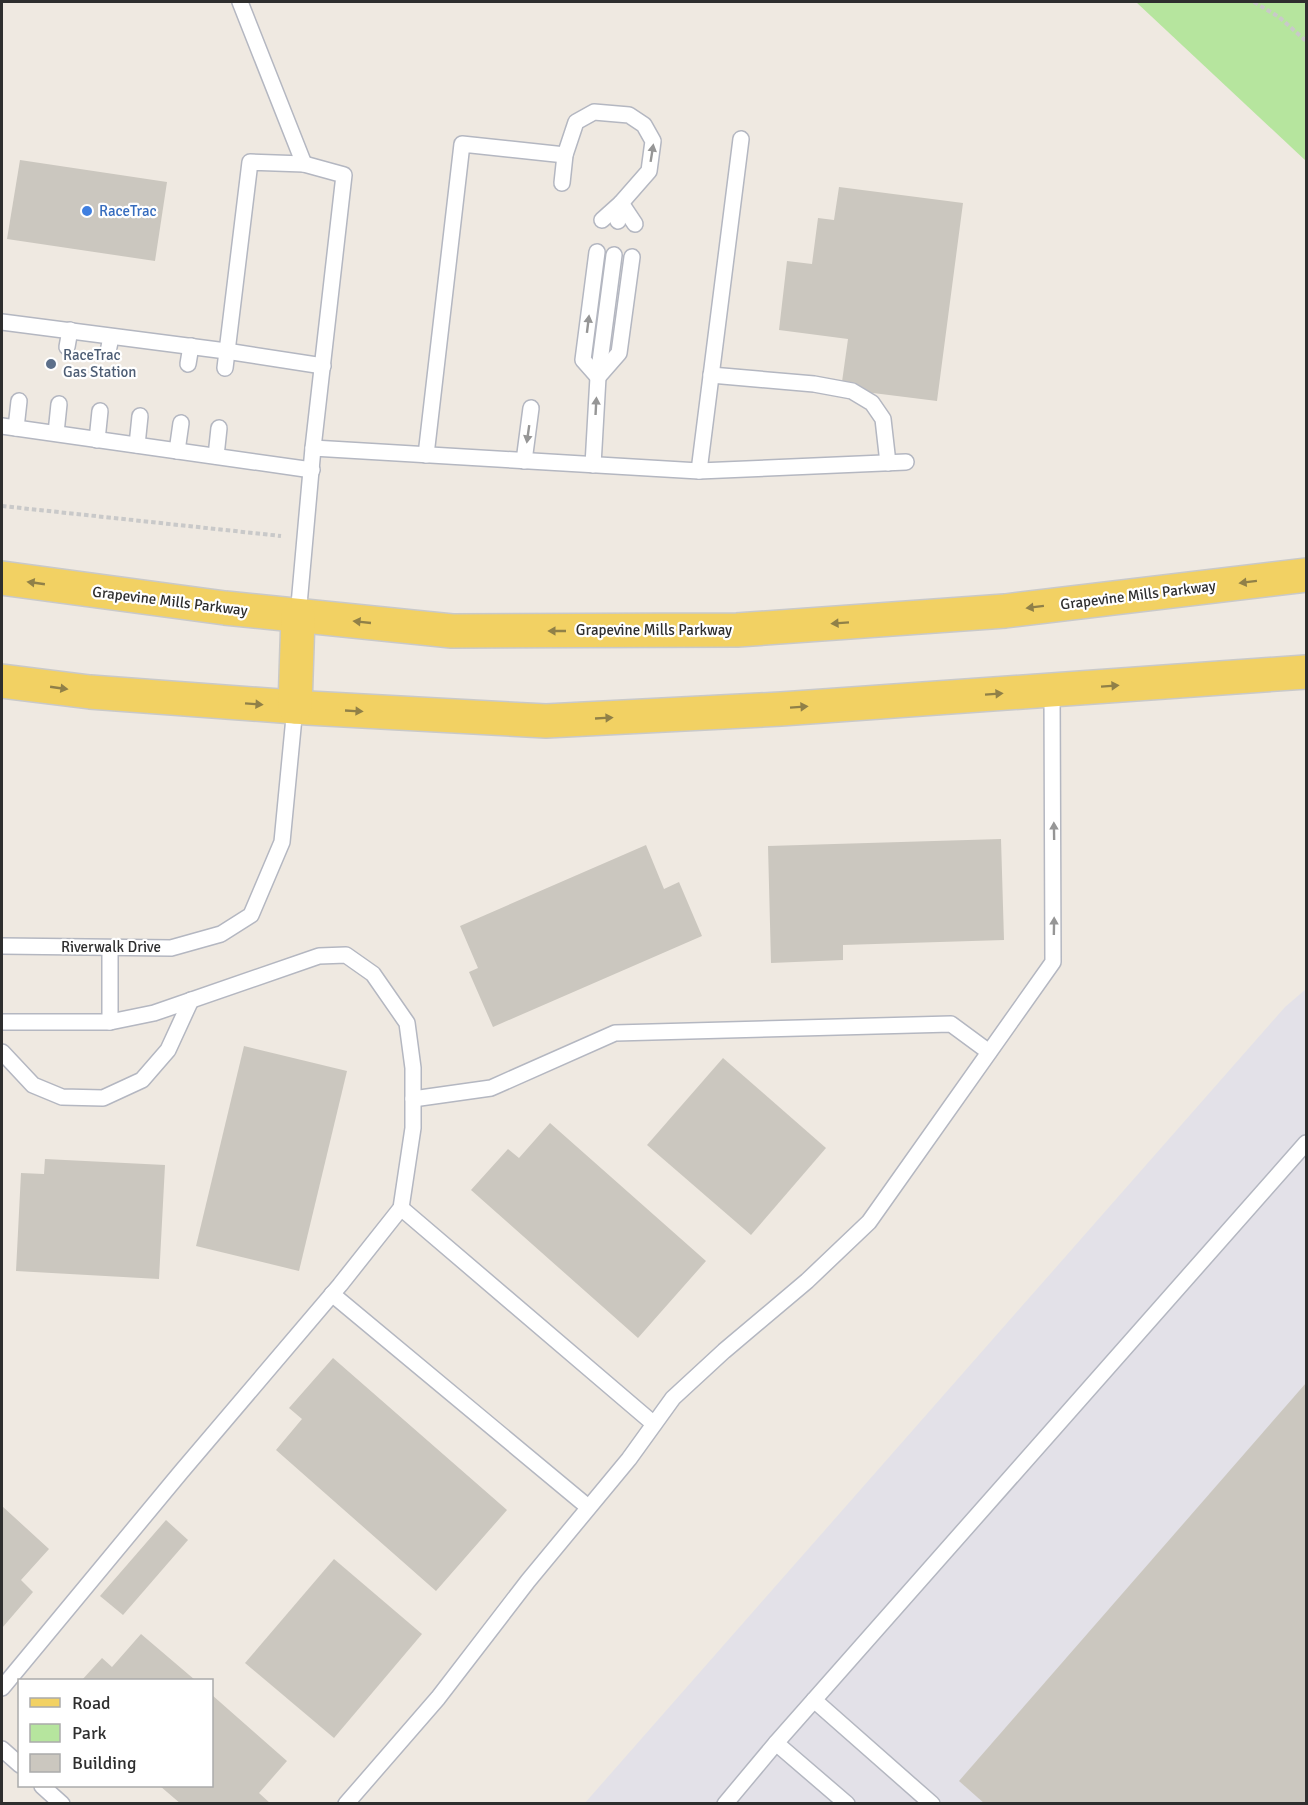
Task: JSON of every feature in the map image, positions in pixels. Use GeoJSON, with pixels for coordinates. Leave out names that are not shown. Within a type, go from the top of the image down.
{"type":"FeatureCollection","features":[{"type":"Feature","properties":{"kind":"main road","name":"Grapevine Mills Parkway"},"geometry":{"type":"LineString","coordinates":[[2,578],[225,608],[452,631],[737,630],[1005,611],[1306,575]]}},
{"type":"Feature","properties":{"kind":"main road"},"geometry":{"type":"LineString","coordinates":[[295,707],[298,616]]}},
{"type":"Feature","properties":{"kind":"main road"},"geometry":{"type":"LineString","coordinates":[[2,681],[90,692],[295,707],[546,721],[781,709],[1306,672]]}},
{"type":"Feature","properties":{"kind":"lane"},"geometry":{"type":"LineString","coordinates":[[240,2],[304,164]]}},
{"type":"Feature","properties":{"kind":"lane"},"geometry":{"type":"LineString","coordinates":[[562,183],[566,155],[576,122],[594,112],[629,115],[644,125],[653,141],[649,171],[621,203],[602,220]]}},
{"type":"Feature","properties":{"kind":"lane"},"geometry":{"type":"LineString","coordinates":[[699,471],[741,139]]}},
{"type":"Feature","properties":{"kind":"lane"},"geometry":{"type":"LineString","coordinates":[[426,455],[462,144],[566,155]]}},
{"type":"Feature","properties":{"kind":"lane"},"geometry":{"type":"LineString","coordinates":[[225,368],[250,162],[304,164],[344,175],[313,448],[298,616]]}},
{"type":"Feature","properties":{"kind":"lane"},"geometry":{"type":"LineString","coordinates":[[618,221],[621,203]]}},
{"type":"Feature","properties":{"kind":"lane"},"geometry":{"type":"LineString","coordinates":[[621,203],[636,224]]}},
{"type":"Feature","properties":{"kind":"lane"},"geometry":{"type":"LineString","coordinates":[[597,252],[583,360],[598,377]]}},
{"type":"Feature","properties":{"kind":"lane"},"geometry":{"type":"LineString","coordinates":[[593,465],[598,377],[614,255]]}},
{"type":"Feature","properties":{"kind":"lane"},"geometry":{"type":"LineString","coordinates":[[598,377],[619,353],[632,257]]}},
{"type":"Feature","properties":{"kind":"lane"},"geometry":{"type":"LineString","coordinates":[[2,322],[28,334],[70,330],[110,344],[147,349],[190,346],[323,366]]}},
{"type":"Feature","properties":{"kind":"lane"},"geometry":{"type":"LineString","coordinates":[[67,347],[70,330]]}},
{"type":"Feature","properties":{"kind":"lane"},"geometry":{"type":"LineString","coordinates":[[188,364],[190,346]]}},
{"type":"Feature","properties":{"kind":"lane"},"geometry":{"type":"LineString","coordinates":[[711,375],[814,384],[852,391],[872,403],[883,419],[888,463]]}},
{"type":"Feature","properties":{"kind":"lane"},"geometry":{"type":"LineString","coordinates":[[19,401],[9,427],[312,470]]}},
{"type":"Feature","properties":{"kind":"lane"},"geometry":{"type":"LineString","coordinates":[[56,433],[60,404]]}},
{"type":"Feature","properties":{"kind":"lane"},"geometry":{"type":"LineString","coordinates":[[524,461],[531,408]]}},
{"type":"Feature","properties":{"kind":"lane"},"geometry":{"type":"LineString","coordinates":[[97,440],[100,411]]}},
{"type":"Feature","properties":{"kind":"lane"},"geometry":{"type":"LineString","coordinates":[[137,445],[140,416]]}},
{"type":"Feature","properties":{"kind":"lane"},"geometry":{"type":"LineString","coordinates":[[177,451],[181,423]]}},
{"type":"Feature","properties":{"kind":"lane"},"geometry":{"type":"LineString","coordinates":[[216,456],[219,428]]}},
{"type":"Feature","properties":{"kind":"lane"},"geometry":{"type":"LineString","coordinates":[[313,448],[699,471],[906,462]]}},
{"type":"Feature","properties":{"kind":"lane"},"geometry":{"type":"LineString","coordinates":[[346,1803],[438,1698],[528,1581],[629,1458],[673,1398],[724,1351],[807,1281],[869,1221],[1053,962],[1052,690]]}},
{"type":"Feature","properties":{"kind":"lane","name":"Riverwalk Drive"},"geometry":{"type":"LineString","coordinates":[[2,946],[171,948],[221,934],[251,915],[282,842],[295,707]]}},
{"type":"Feature","properties":{"kind":"lane"},"geometry":{"type":"LineString","coordinates":[[110,948],[110,1022]]}},
{"type":"Feature","properties":{"kind":"lane"},"geometry":{"type":"LineString","coordinates":[[2,1022],[110,1022],[154,1012],[319,956],[346,955],[373,974],[407,1023],[413,1068],[413,1128],[401,1208],[332,1294],[2,1688]]}},
{"type":"Feature","properties":{"kind":"lane"},"geometry":{"type":"LineString","coordinates":[[2,1052],[33,1085],[62,1097],[103,1098],[142,1080],[168,1050],[191,1000]]}},
{"type":"Feature","properties":{"kind":"lane"},"geometry":{"type":"LineString","coordinates":[[413,1099],[491,1088],[615,1033],[951,1024],[989,1052]]}},
{"type":"Feature","properties":{"kind":"lane"},"geometry":{"type":"LineString","coordinates":[[725,1803],[1306,1143]]}},
{"type":"Feature","properties":{"kind":"lane"},"geometry":{"type":"LineString","coordinates":[[401,1208],[654,1424]]}},
{"type":"Feature","properties":{"kind":"lane"},"geometry":{"type":"LineString","coordinates":[[332,1294],[588,1507]]}},
{"type":"Feature","properties":{"kind":"lane"},"geometry":{"type":"LineString","coordinates":[[814,1700],[932,1803]]}},
{"type":"Feature","properties":{"kind":"lane"},"geometry":{"type":"LineString","coordinates":[[776,1743],[847,1803]]}},
{"type":"Feature","properties":{"kind":"lane"},"geometry":{"type":"LineString","coordinates":[[2,1749],[18,1764]]}},
{"type":"Feature","properties":{"kind":"lane"},"geometry":{"type":"LineString","coordinates":[[44,1787],[62,1803]]}},
{"type":"Feature","properties":{"kind":"path"},"geometry":{"type":"LineString","coordinates":[[1254,2],[1279,17],[1306,41]]}},
{"type":"Feature","properties":{"kind":"path"},"geometry":{"type":"LineString","coordinates":[[2,506],[305,539]]}},
{"type":"Feature","properties":{"kind":"shaded area"},"geometry":{"type":"Polygon","coordinates":[[[1306,989],[1306,1803],[584,1804],[1285,1007],[1306,989]]]}},
{"type":"Feature","properties":{"kind":"green space"},"geometry":{"type":"Polygon","coordinates":[[[1136,2],[1306,2],[1306,161],[1136,2]]]}},
{"type":"Feature","properties":{"kind":"building","name":"RaceTrac"},"geometry":{"type":"Polygon","coordinates":[[[20,160],[167,182],[155,261],[7,239],[20,160]]]}},
{"type":"Feature","properties":{"kind":"building"},"geometry":{"type":"Polygon","coordinates":[[[839,187],[963,203],[937,401],[841,389],[848,339],[779,330],[787,261],[812,264],[818,218],[834,220],[839,187]]]}},
{"type":"Feature","properties":{"kind":"building"},"geometry":{"type":"Polygon","coordinates":[[[1001,839],[1004,940],[843,945],[843,960],[771,963],[768,846],[1001,839]]]}},
{"type":"Feature","properties":{"kind":"building"},"geometry":{"type":"Polygon","coordinates":[[[646,845],[664,889],[679,882],[702,936],[493,1027],[469,972],[478,968],[460,926],[646,845]]]}},
{"type":"Feature","properties":{"kind":"building"},"geometry":{"type":"Polygon","coordinates":[[[244,1046],[347,1071],[299,1271],[196,1246],[244,1046]]]}},
{"type":"Feature","properties":{"kind":"building"},"geometry":{"type":"Polygon","coordinates":[[[723,1058],[826,1148],[751,1235],[647,1145],[723,1058]]]}},
{"type":"Feature","properties":{"kind":"building"},"geometry":{"type":"Polygon","coordinates":[[[550,1123],[706,1261],[638,1338],[471,1190],[508,1149],[519,1158],[550,1123]]]}},
{"type":"Feature","properties":{"kind":"building"},"geometry":{"type":"Polygon","coordinates":[[[45,1159],[165,1165],[159,1279],[16,1271],[21,1173],[44,1174],[45,1159]]]}},
{"type":"Feature","properties":{"kind":"building"},"geometry":{"type":"Polygon","coordinates":[[[333,1358],[507,1510],[436,1591],[276,1450],[302,1419],[289,1408],[333,1358]]]}},
{"type":"Feature","properties":{"kind":"building"},"geometry":{"type":"Polygon","coordinates":[[[1306,1383],[1306,1804],[985,1804],[959,1781],[1306,1383]]]}},
{"type":"Feature","properties":{"kind":"building"},"geometry":{"type":"Polygon","coordinates":[[[2,1506],[49,1549],[21,1580],[33,1592],[2,1628],[2,1506]]]}},
{"type":"Feature","properties":{"kind":"building"},"geometry":{"type":"Polygon","coordinates":[[[166,1520],[188,1540],[123,1615],[100,1596],[166,1520]]]}},
{"type":"Feature","properties":{"kind":"building"},"geometry":{"type":"Polygon","coordinates":[[[334,1559],[422,1634],[334,1738],[245,1663],[334,1559]]]}},
{"type":"Feature","properties":{"kind":"building"},"geometry":{"type":"Polygon","coordinates":[[[141,1634],[194,1679],[83,1679],[102,1658],[112,1667],[141,1634]]]}},
{"type":"Feature","properties":{"kind":"building"},"geometry":{"type":"Polygon","coordinates":[[[213,1696],[287,1761],[259,1793],[271,1804],[181,1804],[161,1787],[213,1787],[213,1696]]]}},
{"type":"Feature","properties":{"kind":"place","name":"RaceTrac"},"geometry":{"type":"Point","coordinates":[87,211]}},
{"type":"Feature","properties":{"kind":"place","name":"RaceTrac Gas Station"},"geometry":{"type":"Point","coordinates":[51,364]}}]}
